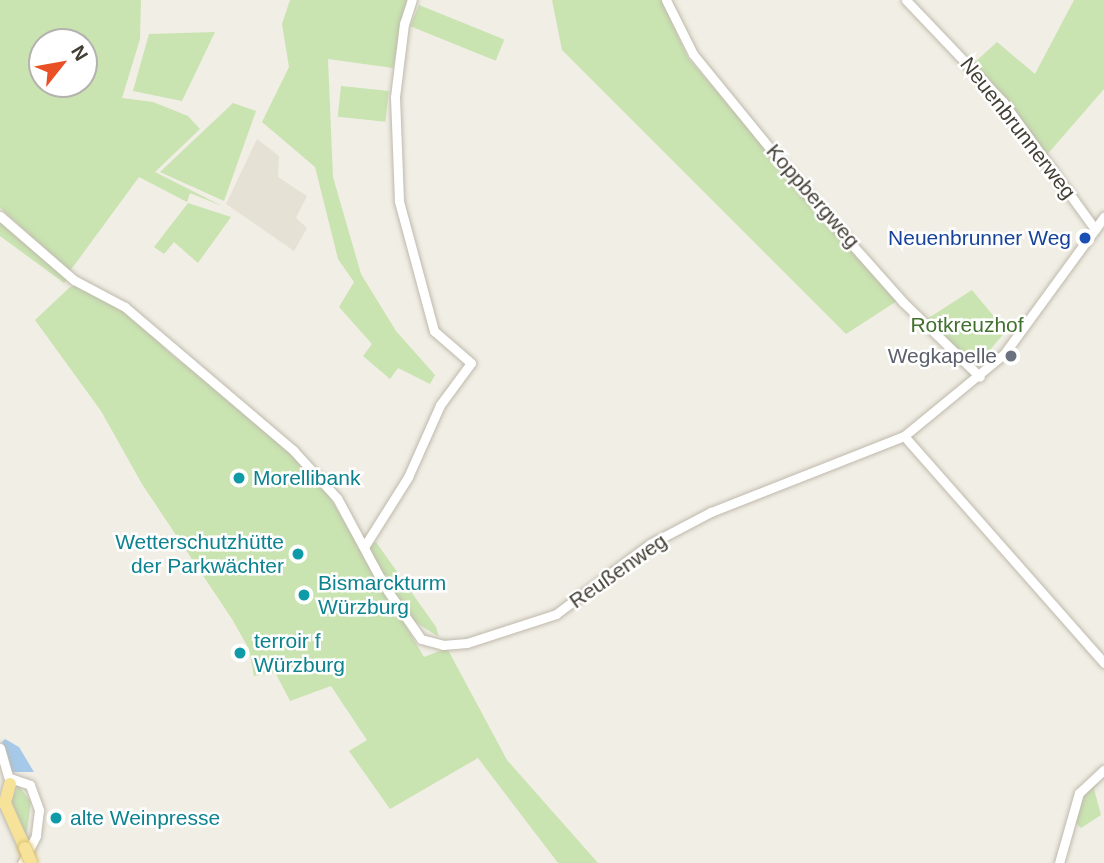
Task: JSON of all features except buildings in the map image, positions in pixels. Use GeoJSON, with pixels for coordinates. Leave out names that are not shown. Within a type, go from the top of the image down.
{"type":"FeatureCollection","features":[{"type":"Feature","properties":{"kind":"main road"},"geometry":{"type":"LineString","coordinates":[[7,780],[5,803],[23,857]]}},
{"type":"Feature","properties":{"kind":"main road"},"geometry":{"type":"LineString","coordinates":[[0,811],[23,857],[31,863]]}},
{"type":"Feature","properties":{"kind":"street"},"geometry":{"type":"LineString","coordinates":[[364,547],[408,477],[439,405],[471,363],[434,331],[399,201],[395,97],[404,24],[412,0]]}},
{"type":"Feature","properties":{"kind":"street","name":"Koppbergweg"},"geometry":{"type":"LineString","coordinates":[[666,0],[692,54],[808,195],[903,302],[980,377]]}},
{"type":"Feature","properties":{"kind":"street","name":"Neuenbrunnerweg"},"geometry":{"type":"LineString","coordinates":[[906,0],[1003,102],[1095,229]]}},
{"type":"Feature","properties":{"kind":"street","name":"Reußenweg"},"geometry":{"type":"LineString","coordinates":[[0,216],[74,281],[125,307],[175,354],[273,430],[337,498],[421,639],[443,645],[467,643],[556,614],[650,544],[711,512],[904,436]]}},
{"type":"Feature","properties":{"kind":"street"},"geometry":{"type":"LineString","coordinates":[[1104,217],[1009,348],[980,377],[904,436],[1104,663]]}},
{"type":"Feature","properties":{"kind":"street"},"geometry":{"type":"LineString","coordinates":[[0,748],[7,780],[25,781],[36,797],[38,823],[23,857]]}},
{"type":"Feature","properties":{"kind":"street"},"geometry":{"type":"LineString","coordinates":[[1059,863],[1079,793],[1104,770]]}},
{"type":"Feature","properties":{"kind":"shaded area"},"geometry":{"type":"Polygon","coordinates":[[[257,139],[279,156],[278,177],[307,196],[296,218],[307,228],[294,251],[226,204],[257,139]]]}},
{"type":"Feature","properties":{"kind":"green space"},"geometry":{"type":"Polygon","coordinates":[[[0,0],[141,0],[140,39],[122,98],[153,102],[188,116],[200,129],[155,172],[222,206],[190,193],[187,202],[139,177],[70,271],[0,208],[0,0]]]}},
{"type":"Feature","properties":{"kind":"green space"},"geometry":{"type":"Polygon","coordinates":[[[290,0],[407,0],[393,68],[328,59],[333,177],[361,274],[396,331],[435,375],[430,384],[398,368],[390,379],[363,356],[372,344],[339,307],[354,282],[338,259],[315,167],[262,122],[289,67],[282,24],[290,0]]]}},
{"type":"Feature","properties":{"kind":"green space"},"geometry":{"type":"Polygon","coordinates":[[[552,0],[662,0],[688,58],[897,301],[846,334],[562,50],[552,0]]]}},
{"type":"Feature","properties":{"kind":"green space"},"geometry":{"type":"Polygon","coordinates":[[[1074,0],[1104,0],[1104,89],[1045,157],[973,64],[997,42],[1035,74],[1074,0]]]}},
{"type":"Feature","properties":{"kind":"green space"},"geometry":{"type":"Polygon","coordinates":[[[419,5],[504,39],[496,61],[410,26],[419,5]]]}},
{"type":"Feature","properties":{"kind":"green space"},"geometry":{"type":"Polygon","coordinates":[[[215,32],[182,101],[133,91],[149,34],[215,32]]]}},
{"type":"Feature","properties":{"kind":"green space"},"geometry":{"type":"Polygon","coordinates":[[[341,86],[389,91],[385,122],[338,117],[341,86]]]}},
{"type":"Feature","properties":{"kind":"green space"},"geometry":{"type":"Polygon","coordinates":[[[233,103],[256,111],[224,201],[160,172],[233,103]]]}},
{"type":"Feature","properties":{"kind":"green space"},"geometry":{"type":"Polygon","coordinates":[[[188,203],[231,217],[198,263],[174,242],[164,254],[154,247],[188,203]]]}},
{"type":"Feature","properties":{"kind":"green space"},"geometry":{"type":"Polygon","coordinates":[[[0,220],[69,278],[64,283],[0,236],[0,220]]]}},
{"type":"Feature","properties":{"kind":"green space"},"geometry":{"type":"Polygon","coordinates":[[[81,285],[128,313],[173,356],[243,408],[322,484],[424,657],[447,648],[507,760],[598,863],[558,863],[478,758],[390,809],[349,751],[367,740],[331,686],[290,701],[275,672],[254,676],[249,649],[232,619],[142,484],[101,411],[35,320],[70,287],[81,285]]]}},
{"type":"Feature","properties":{"kind":"green space","name":"Rotkreuzhof"},"geometry":{"type":"Polygon","coordinates":[[[972,290],[1006,331],[974,369],[924,321],[972,290]]]}},
{"type":"Feature","properties":{"kind":"green space"},"geometry":{"type":"Polygon","coordinates":[[[376,542],[436,627],[439,637],[412,620],[385,580],[367,546],[376,542]]]}},
{"type":"Feature","properties":{"kind":"green space"},"geometry":{"type":"Polygon","coordinates":[[[1104,774],[1094,789],[1101,815],[1081,828],[1074,821],[1081,796],[1104,774]]]}},
{"type":"Feature","properties":{"kind":"green space"},"geometry":{"type":"Polygon","coordinates":[[[19,786],[31,802],[26,840],[10,801],[19,786]]]}},
{"type":"Feature","properties":{"kind":"water"},"geometry":{"type":"Polygon","coordinates":[[[5,739],[19,747],[34,772],[11,772],[2,742],[5,739]]]}},
{"type":"Feature","properties":{"kind":"place","name":"Neuenbrunner Weg"},"geometry":{"type":"Point","coordinates":[1085,238]}},
{"type":"Feature","properties":{"kind":"place","name":"Wegkapelle"},"geometry":{"type":"Point","coordinates":[1011,356]}},
{"type":"Feature","properties":{"kind":"place","name":"Morellibank"},"geometry":{"type":"Point","coordinates":[239,478]}},
{"type":"Feature","properties":{"kind":"place","name":"Wetterschutzhütte der Parkwächter"},"geometry":{"type":"Point","coordinates":[298,554]}},
{"type":"Feature","properties":{"kind":"place","name":"Bismarckturm Würzburg"},"geometry":{"type":"Point","coordinates":[304,595]}},
{"type":"Feature","properties":{"kind":"place","name":"terroir f Würzburg"},"geometry":{"type":"Point","coordinates":[240,653]}},
{"type":"Feature","properties":{"kind":"place","name":"alte Weinpresse"},"geometry":{"type":"Point","coordinates":[56,818]}}]}
